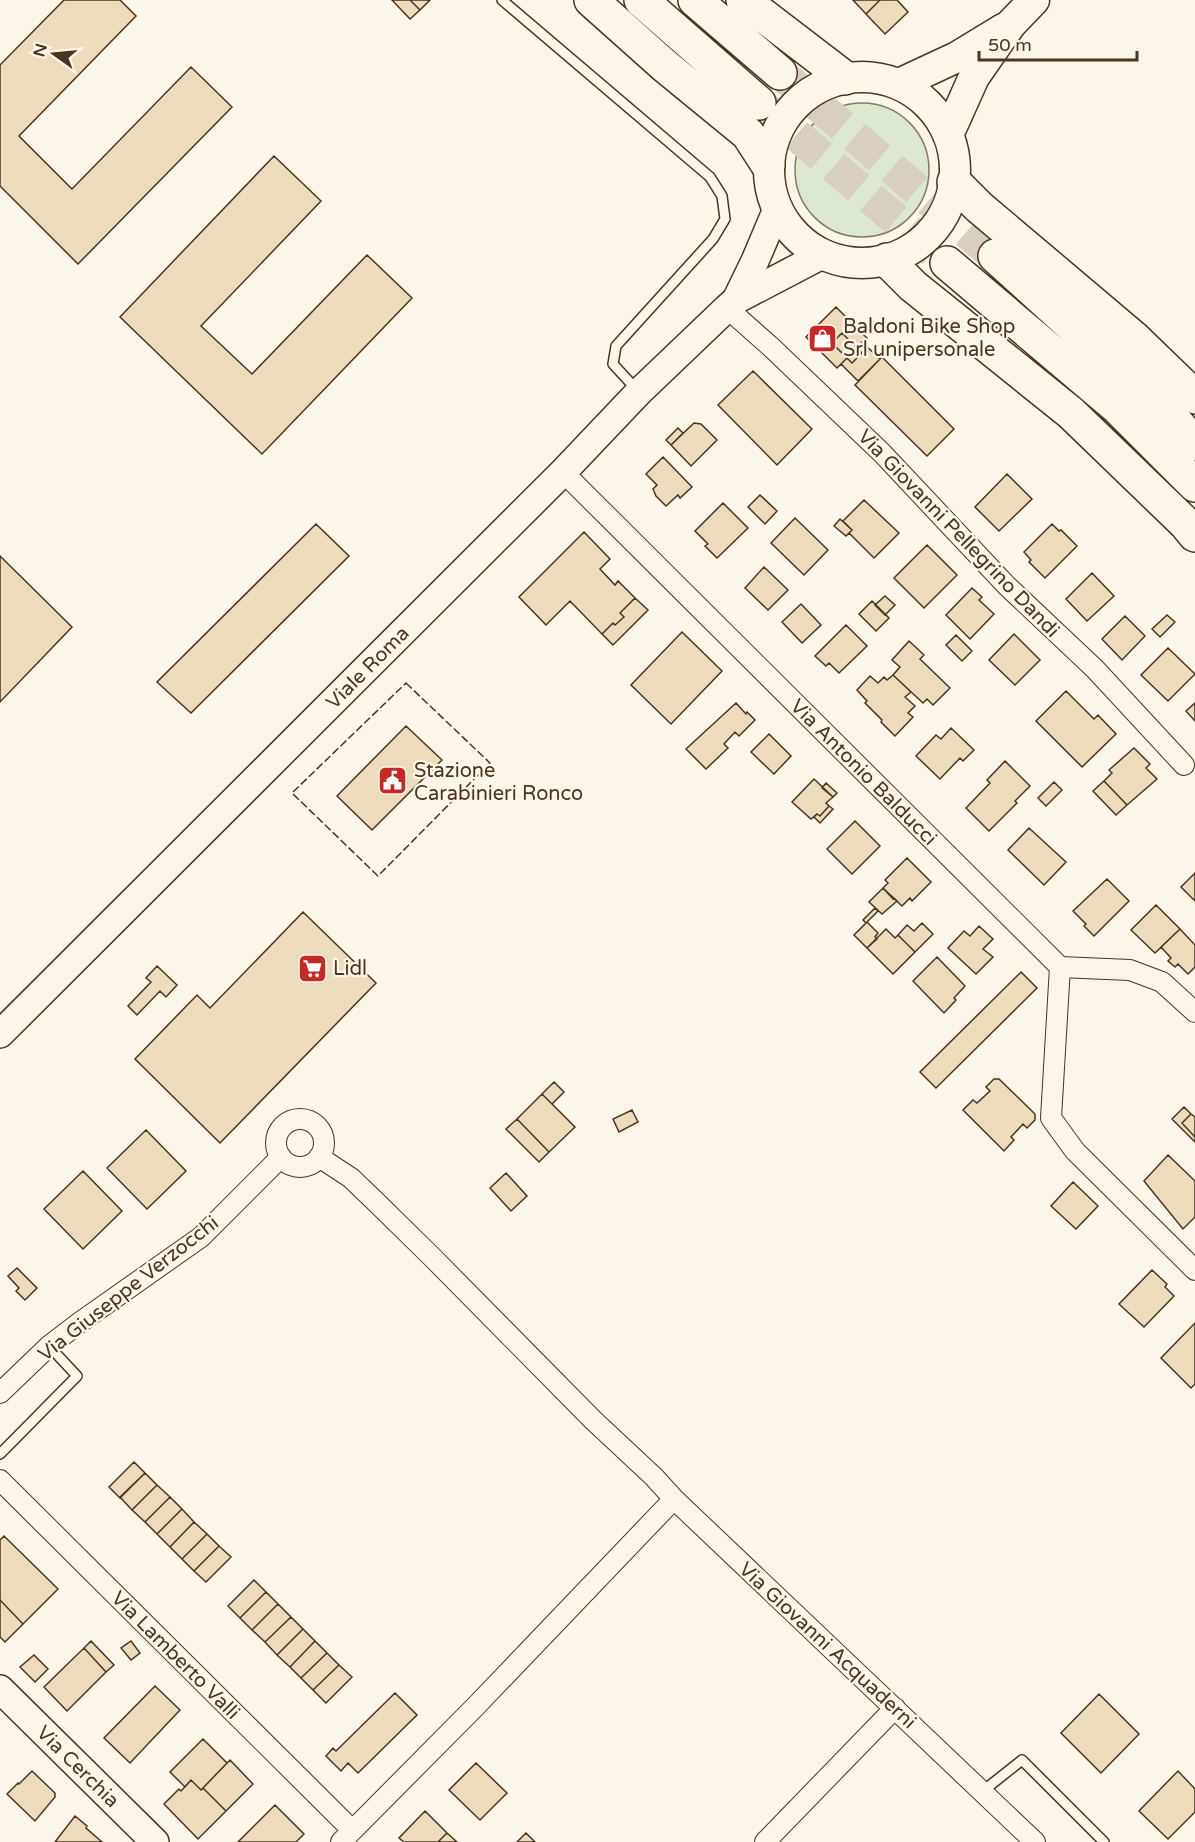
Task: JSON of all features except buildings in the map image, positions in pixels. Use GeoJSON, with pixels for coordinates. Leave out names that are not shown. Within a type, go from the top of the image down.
{"type":"FeatureCollection","features":[{"type":"Feature","properties":{"kind":"highway"},"geometry":{"type":"LineString","coordinates":[[591,0],[665,66],[748,134],[768,165]]}},
{"type":"Feature","properties":{"kind":"highway"},"geometry":{"type":"LineString","coordinates":[[641,0],[759,103]]}},
{"type":"Feature","properties":{"kind":"highway"},"geometry":{"type":"LineString","coordinates":[[695,0],[780,73]]}},
{"type":"Feature","properties":{"kind":"highway"},"geometry":{"type":"LineString","coordinates":[[743,0],[845,78]]}},
{"type":"Feature","properties":{"kind":"highway"},"geometry":{"type":"LineString","coordinates":[[954,182],[979,207],[1134,338],[1195,397]]}},
{"type":"Feature","properties":{"kind":"highway"},"geometry":{"type":"LineString","coordinates":[[995,256],[1165,410],[1195,444]]}},
{"type":"Feature","properties":{"kind":"highway"},"geometry":{"type":"LineString","coordinates":[[886,260],[913,286],[1071,413],[1195,535]]}},
{"type":"Feature","properties":{"kind":"highway"},"geometry":{"type":"LineString","coordinates":[[947,263],[1118,408],[1195,485]]}},
{"type":"Feature","properties":{"kind":"main road"},"geometry":{"type":"LineString","coordinates":[[948,135],[974,77],[1011,24],[1034,0]]}},
{"type":"Feature","properties":{"kind":"main road"},"geometry":{"type":"LineString","coordinates":[[899,84],[957,57],[1011,24]]}},
{"type":"Feature","properties":{"kind":"main road"},"geometry":{"type":"LineString","coordinates":[[872,77],[899,84],[920,96],[936,114],[948,135],[954,158],[954,182],[947,209],[932,232],[912,249],[886,260],[865,264],[843,262],[822,255],[803,243],[788,228],[777,209],[770,188],[768,165],[776,135],[792,109],[816,89],[845,78],[872,77]]}},
{"type":"Feature","properties":{"kind":"main road","name":"Viale Roma"},"geometry":{"type":"LineString","coordinates":[[731,304],[755,261],[777,209]]}},
{"type":"Feature","properties":{"kind":"main road","name":"Viale Roma"},"geometry":{"type":"LineString","coordinates":[[0,1035],[563,472],[639,392],[731,304],[822,255]]}},
{"type":"Feature","properties":{"kind":"main road","name":"Via Cerchia"},"geometry":{"type":"LineString","coordinates":[[0,1689],[146,1839]]}},
{"type":"Feature","properties":{"kind":"street","name":"Via Giovanni Pellegrino Dandi"},"geometry":{"type":"LineString","coordinates":[[731,304],[771,347],[882,453],[1007,586],[1095,669],[1184,765]]}},
{"type":"Feature","properties":{"kind":"street","name":"Via Antonio Balducci"},"geometry":{"type":"LineString","coordinates":[[563,472],[1060,967]]}},
{"type":"Feature","properties":{"kind":"street"},"geometry":{"type":"LineString","coordinates":[[1195,1012],[1162,982],[1130,970],[1060,967],[1051,1118],[1075,1150],[1195,1270]]}},
{"type":"Feature","properties":{"kind":"street"},"geometry":{"type":"LineString","coordinates":[[299,1119],[313,1123],[322,1135],[324,1143],[319,1157],[314,1162],[300,1167],[286,1163],[277,1151],[277,1136],[285,1124],[299,1119]]}},
{"type":"Feature","properties":{"kind":"street","name":"Via Giuseppe Verzocchi"},"geometry":{"type":"LineString","coordinates":[[0,1393],[49,1346],[201,1237],[280,1157]]}},
{"type":"Feature","properties":{"kind":"street","name":"Via Giovanni Acquaderni"},"geometry":{"type":"LineString","coordinates":[[319,1157],[351,1178],[369,1195],[592,1420],[654,1476],[674,1499],[1035,1842]]}},
{"type":"Feature","properties":{"kind":"street","name":"Via Lamberto Valli"},"geometry":{"type":"LineString","coordinates":[[0,1480],[346,1836]]}},
{"type":"Feature","properties":{"kind":"street"},"geometry":{"type":"LineString","coordinates":[[346,1836],[474,1708],[674,1499]]}},
{"type":"Feature","properties":{"kind":"street"},"geometry":{"type":"LineString","coordinates":[[765,1842],[896,1708]]}},
{"type":"Feature","properties":{"kind":"lane"},"geometry":{"type":"LineString","coordinates":[[501,0],[710,177],[722,196],[725,219],[713,239],[616,346],[613,364],[639,392]]}},
{"type":"Feature","properties":{"kind":"lane"},"geometry":{"type":"LineString","coordinates":[[0,1454],[77,1376],[49,1346]]}},
{"type":"Feature","properties":{"kind":"lane"},"geometry":{"type":"LineString","coordinates":[[983,1791],[1022,1760],[1104,1842]]}},
{"type":"Feature","properties":{"kind":"green space"},"geometry":{"type":"Polygon","coordinates":[[[862,103],[888,108],[910,122],[924,144],[929,170],[924,196],[910,218],[888,232],[862,237],[836,232],[814,218],[800,196],[795,170],[800,144],[814,122],[836,108],[862,103]]]}},
{"type":"Feature","properties":{"kind":"tunnel"},"geometry":{"type":"LineString","coordinates":[[780,73],[995,256]]}},
{"type":"Feature","properties":{"kind":"tunnel"},"geometry":{"type":"LineString","coordinates":[[759,103],[947,263]]}},
{"type":"Feature","properties":{"kind":"fence"},"geometry":{"type":"LineString","coordinates":[[406,683],[490,763],[378,876],[292,793],[406,683]]}},
{"type":"Feature","properties":{"kind":"place","name":"Baldoni Bike Shop Srl unipersonale"},"geometry":{"type":"Point","coordinates":[822,338]}},
{"type":"Feature","properties":{"kind":"place","name":"Stazione Carabinieri Ronco"},"geometry":{"type":"Point","coordinates":[393,781]}},
{"type":"Feature","properties":{"kind":"place","name":"Lidl"},"geometry":{"type":"Point","coordinates":[312,968]}}]}
